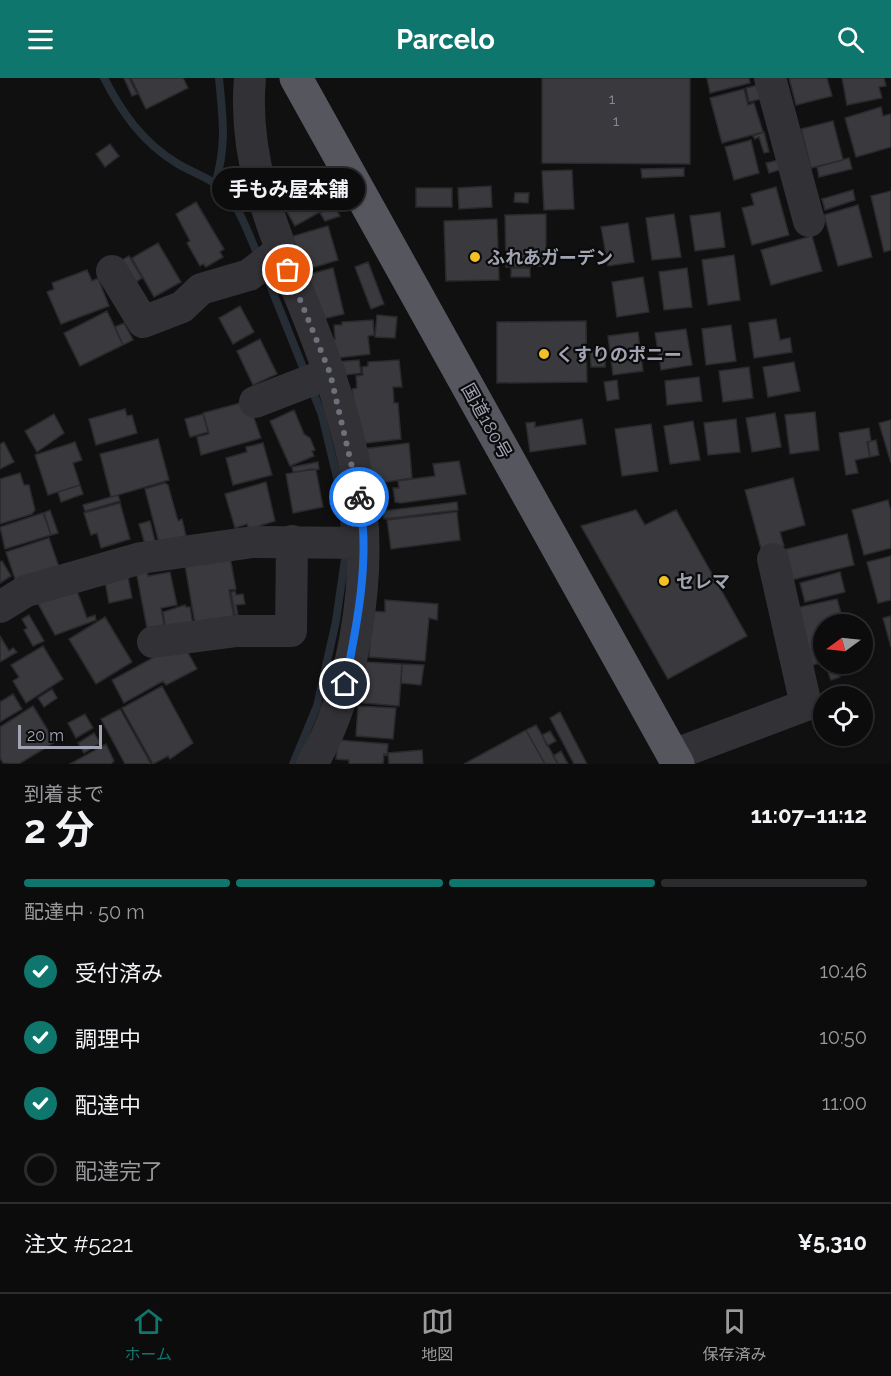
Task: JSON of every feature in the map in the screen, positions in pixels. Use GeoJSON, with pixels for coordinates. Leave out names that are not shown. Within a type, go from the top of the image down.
{"type":"FeatureCollection","features":[{"type":"Feature","properties":{"kind":"highway","name":"国道180号"},"geometry":{"type":"LineString","coordinates":[[296,78],[675,759]]}},
{"type":"Feature","properties":{"kind":"street"},"geometry":{"type":"LineString","coordinates":[[250,78],[249,115],[255,164],[267,214],[330,373],[359,494],[363,543],[357,625],[345,684],[327,739],[312,764]]}},
{"type":"Feature","properties":{"kind":"street"},"geometry":{"type":"LineString","coordinates":[[770,78],[809,221]]}},
{"type":"Feature","properties":{"kind":"street"},"geometry":{"type":"LineString","coordinates":[[112,271],[143,322],[182,307],[201,289],[249,274],[280,251]]}},
{"type":"Feature","properties":{"kind":"street"},"geometry":{"type":"LineString","coordinates":[[255,402],[330,373]]}},
{"type":"Feature","properties":{"kind":"street"},"geometry":{"type":"LineString","coordinates":[[153,642],[237,631],[291,631],[292,541]]}},
{"type":"Feature","properties":{"kind":"street"},"geometry":{"type":"LineString","coordinates":[[0,607],[26,591],[141,558],[253,542],[363,543]]}},
{"type":"Feature","properties":{"kind":"street"},"geometry":{"type":"LineString","coordinates":[[675,759],[806,705],[773,559]]}},
{"type":"Feature","properties":{"kind":"building"},"geometry":{"type":"Polygon","coordinates":[[[124,78],[129,78],[137,94],[132,96],[124,78]]]}},
{"type":"Feature","properties":{"kind":"building"},"geometry":{"type":"Polygon","coordinates":[[[131,78],[183,78],[188,88],[146,109],[131,78]]]}},
{"type":"Feature","properties":{"kind":"building"},"geometry":{"type":"Polygon","coordinates":[[[542,78],[690,78],[690,164],[542,163],[542,78]]]}},
{"type":"Feature","properties":{"kind":"building"},"geometry":{"type":"Polygon","coordinates":[[[707,78],[749,78],[750,83],[710,93],[707,78]]]}},
{"type":"Feature","properties":{"kind":"building"},"geometry":{"type":"Polygon","coordinates":[[[789,78],[827,78],[832,96],[796,105],[789,78]]]}},
{"type":"Feature","properties":{"kind":"building"},"geometry":{"type":"Polygon","coordinates":[[[842,78],[884,78],[886,86],[879,87],[882,98],[847,105],[842,78]]]}},
{"type":"Feature","properties":{"kind":"building"},"geometry":{"type":"Polygon","coordinates":[[[758,85],[761,99],[749,102],[746,88],[758,85]]]}},
{"type":"Feature","properties":{"kind":"building"},"geometry":{"type":"Polygon","coordinates":[[[744,89],[748,105],[754,103],[763,132],[722,143],[710,98],[744,89]]]}},
{"type":"Feature","properties":{"kind":"building"},"geometry":{"type":"Polygon","coordinates":[[[881,107],[883,116],[891,114],[891,147],[856,157],[845,118],[881,107]]]}},
{"type":"Feature","properties":{"kind":"building"},"geometry":{"type":"Polygon","coordinates":[[[833,121],[843,160],[811,168],[801,129],[833,121]]]}},
{"type":"Feature","properties":{"kind":"building"},"geometry":{"type":"Polygon","coordinates":[[[764,132],[769,152],[764,153],[759,137],[755,139],[753,136],[764,132]]]}},
{"type":"Feature","properties":{"kind":"building"},"geometry":{"type":"Polygon","coordinates":[[[751,140],[759,173],[734,180],[725,147],[751,140]]]}},
{"type":"Feature","properties":{"kind":"building"},"geometry":{"type":"Polygon","coordinates":[[[110,144],[119,156],[105,167],[96,154],[110,144]]]}},
{"type":"Feature","properties":{"kind":"building"},"geometry":{"type":"Polygon","coordinates":[[[849,158],[852,169],[819,177],[817,167],[849,158]]]}},
{"type":"Feature","properties":{"kind":"building"},"geometry":{"type":"Polygon","coordinates":[[[779,160],[782,169],[769,173],[766,163],[779,160]]]}},
{"type":"Feature","properties":{"kind":"building"},"geometry":{"type":"Polygon","coordinates":[[[684,168],[684,176],[642,178],[641,169],[684,168]]]}},
{"type":"Feature","properties":{"kind":"building"},"geometry":{"type":"Polygon","coordinates":[[[306,169],[327,208],[295,226],[273,187],[306,169]]]}},
{"type":"Feature","properties":{"kind":"building"},"geometry":{"type":"Polygon","coordinates":[[[572,170],[574,209],[544,210],[542,171],[572,170]]]}},
{"type":"Feature","properties":{"kind":"building"},"geometry":{"type":"Polygon","coordinates":[[[491,186],[492,207],[459,209],[458,188],[491,186]]]}},
{"type":"Feature","properties":{"kind":"building"},"geometry":{"type":"Polygon","coordinates":[[[776,187],[789,235],[752,245],[742,208],[754,205],[751,194],[776,187]]]}},
{"type":"Feature","properties":{"kind":"building"},"geometry":{"type":"Polygon","coordinates":[[[416,188],[452,188],[452,207],[416,207],[416,188]]]}},
{"type":"Feature","properties":{"kind":"building"},"geometry":{"type":"Polygon","coordinates":[[[853,190],[855,200],[825,210],[822,199],[853,190]]]}},
{"type":"Feature","properties":{"kind":"building"},"geometry":{"type":"Polygon","coordinates":[[[891,191],[891,250],[884,252],[871,196],[891,191]]]}},
{"type":"Feature","properties":{"kind":"building"},"geometry":{"type":"Polygon","coordinates":[[[515,193],[529,193],[528,203],[514,202],[515,193]]]}},
{"type":"Feature","properties":{"kind":"building"},"geometry":{"type":"Polygon","coordinates":[[[196,202],[224,249],[220,252],[223,257],[206,267],[203,264],[200,266],[187,243],[190,241],[176,214],[196,202]]]}},
{"type":"Feature","properties":{"kind":"building"},"geometry":{"type":"Polygon","coordinates":[[[858,205],[872,257],[838,266],[824,215],[858,205]]]}},
{"type":"Feature","properties":{"kind":"building"},"geometry":{"type":"Polygon","coordinates":[[[334,206],[340,216],[325,221],[320,213],[334,206]]]}},
{"type":"Feature","properties":{"kind":"building"},"geometry":{"type":"Polygon","coordinates":[[[720,212],[725,247],[695,251],[690,216],[720,212]]]}},
{"type":"Feature","properties":{"kind":"building"},"geometry":{"type":"Polygon","coordinates":[[[546,214],[546,266],[506,267],[505,215],[546,214]]]}},
{"type":"Feature","properties":{"kind":"building"},"geometry":{"type":"Polygon","coordinates":[[[674,214],[681,257],[652,260],[646,218],[674,214]]]}},
{"type":"Feature","properties":{"kind":"building"},"geometry":{"type":"Polygon","coordinates":[[[497,219],[499,280],[446,281],[444,221],[497,219]]]}},
{"type":"Feature","properties":{"kind":"building"},"geometry":{"type":"Polygon","coordinates":[[[628,223],[634,262],[608,266],[601,227],[628,223]]]}},
{"type":"Feature","properties":{"kind":"building"},"geometry":{"type":"Polygon","coordinates":[[[328,226],[338,260],[298,272],[287,238],[328,226]]]}},
{"type":"Feature","properties":{"kind":"building"},"geometry":{"type":"Polygon","coordinates":[[[812,236],[822,271],[771,285],[761,250],[812,236]]]}},
{"type":"Feature","properties":{"kind":"building"},"geometry":{"type":"Polygon","coordinates":[[[158,243],[181,282],[154,297],[132,258],[158,243]]]}},
{"type":"Feature","properties":{"kind":"building"},"geometry":{"type":"Polygon","coordinates":[[[734,255],[740,300],[708,305],[702,260],[734,255]]]}},
{"type":"Feature","properties":{"kind":"building"},"geometry":{"type":"Polygon","coordinates":[[[129,256],[142,278],[133,284],[120,261],[129,256]]]}},
{"type":"Feature","properties":{"kind":"building"},"geometry":{"type":"Polygon","coordinates":[[[368,262],[384,304],[371,309],[355,267],[368,262]]]}},
{"type":"Feature","properties":{"kind":"building"},"geometry":{"type":"Polygon","coordinates":[[[333,268],[344,314],[314,321],[302,276],[333,268]]]}},
{"type":"Feature","properties":{"kind":"building"},"geometry":{"type":"Polygon","coordinates":[[[511,268],[530,268],[530,277],[511,277],[511,268]]]}},
{"type":"Feature","properties":{"kind":"building"},"geometry":{"type":"Polygon","coordinates":[[[687,268],[692,307],[664,310],[659,272],[687,268]]]}},
{"type":"Feature","properties":{"kind":"building"},"geometry":{"type":"Polygon","coordinates":[[[87,270],[92,281],[98,278],[109,306],[61,324],[47,292],[54,289],[52,283],[87,270]]]}},
{"type":"Feature","properties":{"kind":"building"},"geometry":{"type":"Polygon","coordinates":[[[643,277],[649,312],[617,317],[612,282],[643,277]]]}},
{"type":"Feature","properties":{"kind":"building"},"geometry":{"type":"Polygon","coordinates":[[[240,306],[254,332],[233,344],[219,318],[240,306]]]}},
{"type":"Feature","properties":{"kind":"building"},"geometry":{"type":"Polygon","coordinates":[[[107,311],[123,345],[80,366],[64,333],[107,311]]]}},
{"type":"Feature","properties":{"kind":"building"},"geometry":{"type":"Polygon","coordinates":[[[377,315],[397,317],[395,338],[375,337],[377,315]]]}},
{"type":"Feature","properties":{"kind":"building"},"geometry":{"type":"Polygon","coordinates":[[[776,319],[780,340],[790,338],[792,352],[754,358],[749,323],[776,319]]]}},
{"type":"Feature","properties":{"kind":"building"},"geometry":{"type":"Polygon","coordinates":[[[373,320],[374,335],[368,336],[370,354],[330,359],[328,340],[335,339],[334,325],[342,325],[342,322],[373,320]]]}},
{"type":"Feature","properties":{"kind":"building"},"geometry":{"type":"Polygon","coordinates":[[[586,321],[587,382],[497,383],[497,322],[586,321]]]}},
{"type":"Feature","properties":{"kind":"building"},"geometry":{"type":"Polygon","coordinates":[[[124,323],[133,340],[123,345],[115,327],[124,323]]]}},
{"type":"Feature","properties":{"kind":"building"},"geometry":{"type":"Polygon","coordinates":[[[731,325],[736,361],[706,365],[702,329],[731,325]]]}},
{"type":"Feature","properties":{"kind":"building"},"geometry":{"type":"Polygon","coordinates":[[[686,329],[692,365],[661,370],[655,333],[686,329]]]}},
{"type":"Feature","properties":{"kind":"building"},"geometry":{"type":"Polygon","coordinates":[[[638,332],[643,371],[613,375],[608,336],[638,332]]]}},
{"type":"Feature","properties":{"kind":"building"},"geometry":{"type":"Polygon","coordinates":[[[260,339],[277,374],[253,385],[237,351],[260,339]]]}},
{"type":"Feature","properties":{"kind":"building"},"geometry":{"type":"Polygon","coordinates":[[[606,351],[605,367],[591,367],[590,352],[606,351]]]}},
{"type":"Feature","properties":{"kind":"building"},"geometry":{"type":"Polygon","coordinates":[[[359,360],[361,373],[336,376],[335,362],[359,360]]]}},
{"type":"Feature","properties":{"kind":"building"},"geometry":{"type":"Polygon","coordinates":[[[399,360],[402,387],[393,387],[394,403],[398,403],[401,439],[358,444],[352,389],[357,388],[356,376],[363,375],[362,367],[368,366],[368,362],[399,360]]]}},
{"type":"Feature","properties":{"kind":"building"},"geometry":{"type":"Polygon","coordinates":[[[794,362],[800,391],[768,397],[763,367],[794,362]]]}},
{"type":"Feature","properties":{"kind":"building"},"geometry":{"type":"Polygon","coordinates":[[[749,367],[753,398],[723,402],[719,371],[749,367]]]}},
{"type":"Feature","properties":{"kind":"building"},"geometry":{"type":"Polygon","coordinates":[[[699,377],[702,401],[667,405],[665,381],[699,377]]]}},
{"type":"Feature","properties":{"kind":"building"},"geometry":{"type":"Polygon","coordinates":[[[617,380],[619,399],[607,401],[604,382],[617,380]]]}},
{"type":"Feature","properties":{"kind":"building"},"geometry":{"type":"Polygon","coordinates":[[[248,401],[261,438],[201,455],[197,437],[209,434],[203,413],[248,401]]]}},
{"type":"Feature","properties":{"kind":"building"},"geometry":{"type":"Polygon","coordinates":[[[125,409],[127,416],[132,415],[137,433],[96,445],[89,419],[125,409]]]}},
{"type":"Feature","properties":{"kind":"building"},"geometry":{"type":"Polygon","coordinates":[[[294,410],[304,434],[310,438],[315,450],[312,451],[314,456],[290,466],[270,421],[294,410]]]}},
{"type":"Feature","properties":{"kind":"building"},"geometry":{"type":"Polygon","coordinates":[[[815,412],[819,450],[790,454],[785,415],[815,412]]]}},
{"type":"Feature","properties":{"kind":"building"},"geometry":{"type":"Polygon","coordinates":[[[775,413],[781,447],[752,452],[746,418],[775,413]]]}},
{"type":"Feature","properties":{"kind":"building"},"geometry":{"type":"Polygon","coordinates":[[[54,414],[64,433],[37,452],[25,431],[54,414]]]}},
{"type":"Feature","properties":{"kind":"building"},"geometry":{"type":"Polygon","coordinates":[[[203,414],[208,432],[190,437],[185,419],[203,414]]]}},
{"type":"Feature","properties":{"kind":"building"},"geometry":{"type":"Polygon","coordinates":[[[582,419],[586,444],[530,452],[526,423],[535,422],[535,427],[582,419]]]}},
{"type":"Feature","properties":{"kind":"building"},"geometry":{"type":"Polygon","coordinates":[[[736,419],[740,452],[708,455],[704,423],[736,419]]]}},
{"type":"Feature","properties":{"kind":"building"},"geometry":{"type":"Polygon","coordinates":[[[891,420],[891,463],[879,423],[891,420]]]}},
{"type":"Feature","properties":{"kind":"building"},"geometry":{"type":"Polygon","coordinates":[[[693,421],[700,460],[670,464],[664,426],[693,421]]]}},
{"type":"Feature","properties":{"kind":"building"},"geometry":{"type":"Polygon","coordinates":[[[651,424],[658,471],[622,476],[615,429],[651,424]]]}},
{"type":"Feature","properties":{"kind":"building"},"geometry":{"type":"Polygon","coordinates":[[[869,428],[871,441],[867,442],[870,457],[855,460],[858,473],[846,475],[839,433],[869,428]]]}},
{"type":"Feature","properties":{"kind":"building"},"geometry":{"type":"Polygon","coordinates":[[[158,439],[169,480],[111,497],[100,454],[158,439]]]}},
{"type":"Feature","properties":{"kind":"building"},"geometry":{"type":"Polygon","coordinates":[[[876,440],[879,455],[870,457],[868,442],[876,440]]]}},
{"type":"Feature","properties":{"kind":"building"},"geometry":{"type":"Polygon","coordinates":[[[4,442],[14,462],[0,469],[0,444],[4,442]]]}},
{"type":"Feature","properties":{"kind":"building"},"geometry":{"type":"Polygon","coordinates":[[[75,442],[82,460],[73,463],[80,485],[48,495],[35,455],[75,442]]]}},
{"type":"Feature","properties":{"kind":"building"},"geometry":{"type":"Polygon","coordinates":[[[263,443],[272,475],[233,485],[226,458],[247,452],[246,447],[263,443]]]}},
{"type":"Feature","properties":{"kind":"building"},"geometry":{"type":"Polygon","coordinates":[[[409,443],[412,478],[367,485],[363,449],[409,443]]]}},
{"type":"Feature","properties":{"kind":"building"},"geometry":{"type":"Polygon","coordinates":[[[459,461],[466,494],[395,502],[393,488],[399,488],[398,481],[435,476],[433,464],[459,461]]]}},
{"type":"Feature","properties":{"kind":"building"},"geometry":{"type":"Polygon","coordinates":[[[318,462],[319,469],[293,472],[292,467],[318,462]]]}},
{"type":"Feature","properties":{"kind":"building"},"geometry":{"type":"Polygon","coordinates":[[[316,470],[323,507],[293,513],[286,474],[316,470]]]}},
{"type":"Feature","properties":{"kind":"building"},"geometry":{"type":"Polygon","coordinates":[[[20,473],[24,485],[29,485],[35,510],[32,514],[0,524],[0,479],[20,473]]]}},
{"type":"Feature","properties":{"kind":"building"},"geometry":{"type":"Polygon","coordinates":[[[793,478],[805,525],[780,532],[784,546],[762,552],[745,490],[793,478]]]}},
{"type":"Feature","properties":{"kind":"building"},"geometry":{"type":"Polygon","coordinates":[[[266,482],[275,521],[249,529],[247,524],[235,528],[225,494],[266,482]]]}},
{"type":"Feature","properties":{"kind":"building"},"geometry":{"type":"Polygon","coordinates":[[[165,483],[168,485],[178,521],[182,519],[186,536],[159,543],[145,489],[165,483]]]}},
{"type":"Feature","properties":{"kind":"building"},"geometry":{"type":"Polygon","coordinates":[[[80,485],[83,494],[61,502],[58,492],[80,485]]]}},
{"type":"Feature","properties":{"kind":"building"},"geometry":{"type":"Polygon","coordinates":[[[118,495],[120,501],[85,511],[83,505],[118,495]]]}},
{"type":"Feature","properties":{"kind":"building"},"geometry":{"type":"Polygon","coordinates":[[[888,500],[891,511],[891,548],[864,555],[852,510],[888,500]]]}},
{"type":"Feature","properties":{"kind":"building"},"geometry":{"type":"Polygon","coordinates":[[[457,502],[458,510],[384,519],[383,511],[457,502]]]}},
{"type":"Feature","properties":{"kind":"building"},"geometry":{"type":"Polygon","coordinates":[[[120,503],[130,539],[101,548],[97,533],[91,535],[84,513],[120,503]]]}},
{"type":"Feature","properties":{"kind":"building"},"geometry":{"type":"Polygon","coordinates":[[[50,510],[58,533],[51,535],[44,513],[50,510]]]}},
{"type":"Feature","properties":{"kind":"building","name":"セレマ"},"geometry":{"type":"Polygon","coordinates":[[[636,510],[645,525],[676,510],[747,636],[668,679],[581,526],[636,510]]]}},
{"type":"Feature","properties":{"kind":"building"},"geometry":{"type":"Polygon","coordinates":[[[457,512],[460,540],[391,549],[387,520],[457,512]]]}},
{"type":"Feature","properties":{"kind":"building"},"geometry":{"type":"Polygon","coordinates":[[[43,513],[51,535],[5,549],[0,527],[43,513]]]}},
{"type":"Feature","properties":{"kind":"building"},"geometry":{"type":"Polygon","coordinates":[[[150,521],[155,541],[145,544],[139,524],[150,521]]]}},
{"type":"Feature","properties":{"kind":"building"},"geometry":{"type":"Polygon","coordinates":[[[847,534],[854,565],[791,580],[783,550],[847,534]]]}},
{"type":"Feature","properties":{"kind":"building"},"geometry":{"type":"Polygon","coordinates":[[[49,538],[60,570],[17,585],[6,552],[49,538]]]}},
{"type":"Feature","properties":{"kind":"building"},"geometry":{"type":"Polygon","coordinates":[[[891,556],[891,600],[878,603],[867,562],[891,556]]]}},
{"type":"Feature","properties":{"kind":"building"},"geometry":{"type":"Polygon","coordinates":[[[230,557],[236,589],[229,590],[234,618],[195,624],[185,565],[230,557]]]}},
{"type":"Feature","properties":{"kind":"building"},"geometry":{"type":"Polygon","coordinates":[[[2,561],[11,576],[0,583],[0,562],[2,561]]]}},
{"type":"Feature","properties":{"kind":"building"},"geometry":{"type":"Polygon","coordinates":[[[147,569],[148,576],[170,572],[177,605],[161,608],[164,625],[147,628],[136,571],[147,569]]]}},
{"type":"Feature","properties":{"kind":"building"},"geometry":{"type":"Polygon","coordinates":[[[840,572],[845,592],[805,602],[800,583],[840,572]]]}},
{"type":"Feature","properties":{"kind":"building"},"geometry":{"type":"Polygon","coordinates":[[[128,577],[132,598],[109,603],[105,581],[128,577]]]}},
{"type":"Feature","properties":{"kind":"building"},"geometry":{"type":"Polygon","coordinates":[[[74,583],[87,618],[95,615],[96,620],[55,635],[35,598],[74,583]]]}},
{"type":"Feature","properties":{"kind":"building"},"geometry":{"type":"Polygon","coordinates":[[[235,591],[236,595],[243,594],[245,604],[236,605],[238,615],[235,615],[231,592],[235,591]]]}},
{"type":"Feature","properties":{"kind":"building"},"geometry":{"type":"Polygon","coordinates":[[[837,599],[841,614],[813,614],[813,665],[805,667],[791,609],[837,599]]]}},
{"type":"Feature","properties":{"kind":"building"},"geometry":{"type":"Polygon","coordinates":[[[385,600],[438,604],[437,620],[429,618],[425,661],[369,657],[372,611],[385,612],[385,600]]]}},
{"type":"Feature","properties":{"kind":"building"},"geometry":{"type":"Polygon","coordinates":[[[185,605],[190,607],[193,626],[166,630],[163,612],[185,605]]]}},
{"type":"Feature","properties":{"kind":"building"},"geometry":{"type":"Polygon","coordinates":[[[29,615],[44,641],[33,646],[24,630],[27,628],[22,619],[29,615]]]}},
{"type":"Feature","properties":{"kind":"building"},"geometry":{"type":"Polygon","coordinates":[[[891,616],[891,647],[883,618],[891,616]]]}},
{"type":"Feature","properties":{"kind":"building"},"geometry":{"type":"Polygon","coordinates":[[[105,617],[132,662],[96,684],[69,639],[105,617]]]}},
{"type":"Feature","properties":{"kind":"building"},"geometry":{"type":"Polygon","coordinates":[[[0,636],[9,651],[13,648],[17,652],[0,662],[0,636]]]}},
{"type":"Feature","properties":{"kind":"building"},"geometry":{"type":"Polygon","coordinates":[[[182,642],[197,669],[166,685],[163,681],[124,703],[112,680],[182,642]]]}},
{"type":"Feature","properties":{"kind":"building"},"geometry":{"type":"Polygon","coordinates":[[[43,646],[63,679],[26,703],[13,681],[19,677],[11,665],[43,646]]]}},
{"type":"Feature","properties":{"kind":"building"},"geometry":{"type":"Polygon","coordinates":[[[365,662],[402,664],[399,706],[363,703],[365,662]]]}},
{"type":"Feature","properties":{"kind":"building"},"geometry":{"type":"Polygon","coordinates":[[[402,664],[424,665],[421,685],[401,683],[402,664]]]}},
{"type":"Feature","properties":{"kind":"building"},"geometry":{"type":"Polygon","coordinates":[[[829,674],[839,674],[840,677],[831,680],[829,674]]]}},
{"type":"Feature","properties":{"kind":"building"},"geometry":{"type":"Polygon","coordinates":[[[162,686],[193,743],[170,759],[168,756],[153,764],[122,708],[162,686]]]}},
{"type":"Feature","properties":{"kind":"building"},"geometry":{"type":"Polygon","coordinates":[[[52,689],[57,698],[44,707],[38,698],[52,689]]]}},
{"type":"Feature","properties":{"kind":"building"},"geometry":{"type":"Polygon","coordinates":[[[13,694],[22,709],[0,722],[0,702],[13,694]]]}},
{"type":"Feature","properties":{"kind":"building"},"geometry":{"type":"Polygon","coordinates":[[[33,706],[55,742],[19,764],[3,763],[0,758],[0,727],[33,706]]]}},
{"type":"Feature","properties":{"kind":"building"},"geometry":{"type":"Polygon","coordinates":[[[358,706],[396,708],[393,739],[356,736],[358,706]]]}},
{"type":"Feature","properties":{"kind":"building"},"geometry":{"type":"Polygon","coordinates":[[[120,709],[151,764],[125,764],[101,719],[120,709]]]}},
{"type":"Feature","properties":{"kind":"building"},"geometry":{"type":"Polygon","coordinates":[[[560,712],[587,764],[574,764],[550,718],[560,712]]]}},
{"type":"Feature","properties":{"kind":"building"},"geometry":{"type":"Polygon","coordinates":[[[85,714],[93,728],[76,738],[68,723],[85,714]]]}},
{"type":"Feature","properties":{"kind":"building"},"geometry":{"type":"Polygon","coordinates":[[[536,725],[558,764],[545,764],[526,730],[536,725]]]}},
{"type":"Feature","properties":{"kind":"building"},"geometry":{"type":"Polygon","coordinates":[[[526,730],[545,764],[464,764],[526,730]]]}},
{"type":"Feature","properties":{"kind":"building"},"geometry":{"type":"Polygon","coordinates":[[[550,731],[556,741],[547,746],[542,735],[550,731]]]}},
{"type":"Feature","properties":{"kind":"building"},"geometry":{"type":"Polygon","coordinates":[[[94,733],[100,743],[84,753],[78,743],[94,733]]]}},
{"type":"Feature","properties":{"kind":"building"},"geometry":{"type":"Polygon","coordinates":[[[338,740],[388,744],[387,755],[384,754],[383,764],[349,764],[349,760],[336,759],[338,740]]]}},
{"type":"Feature","properties":{"kind":"building"},"geometry":{"type":"Polygon","coordinates":[[[106,744],[114,761],[111,764],[70,764],[106,744]]]}},
{"type":"Feature","properties":{"kind":"building"},"geometry":{"type":"Polygon","coordinates":[[[422,750],[423,764],[389,764],[388,753],[422,750]]]}},
{"type":"Feature","properties":{"kind":"building"},"geometry":{"type":"Polygon","coordinates":[[[561,751],[568,764],[558,764],[553,756],[561,751]]]}},
{"type":"Feature","properties":{"kind":"waterway"},"geometry":{"type":"LineString","coordinates":[[104,78],[126,115],[154,147],[178,164],[212,182],[228,195],[244,222],[259,258]]}},
{"type":"Feature","properties":{"kind":"waterway"},"geometry":{"type":"LineString","coordinates":[[215,185],[223,144],[219,78]]}},
{"type":"Feature","properties":{"kind":"waterway"},"geometry":{"type":"LineString","coordinates":[[264,270],[306,375]]}},
{"type":"Feature","properties":{"kind":"waterway"},"geometry":{"type":"LineString","coordinates":[[293,764],[317,706],[336,621],[347,545],[340,490],[322,415],[311,387]]}},
{"type":"Feature","properties":{"kind":"way so far"},"geometry":{"type":"LineString","coordinates":[[288,270],[330,373],[359,497]]}},
{"type":"Feature","properties":{"kind":"place","name":"ふれあガーデン"},"geometry":{"type":"Point","coordinates":[475,257]}},
{"type":"Feature","properties":{"kind":"place","name":"手もみ屋本舗"},"geometry":{"type":"Point","coordinates":[288,270]}},
{"type":"Feature","properties":{"kind":"place","name":"くすりのポニー"},"geometry":{"type":"Point","coordinates":[544,354]}},
{"type":"Feature","properties":{"kind":"place","name":"セレマ"},"geometry":{"type":"Point","coordinates":[664,581]}},
{"type":"Feature","properties":{"kind":"route"},"geometry":{"type":"LineString","coordinates":[[345,684],[357,625],[363,543],[359,497]]}}]}
